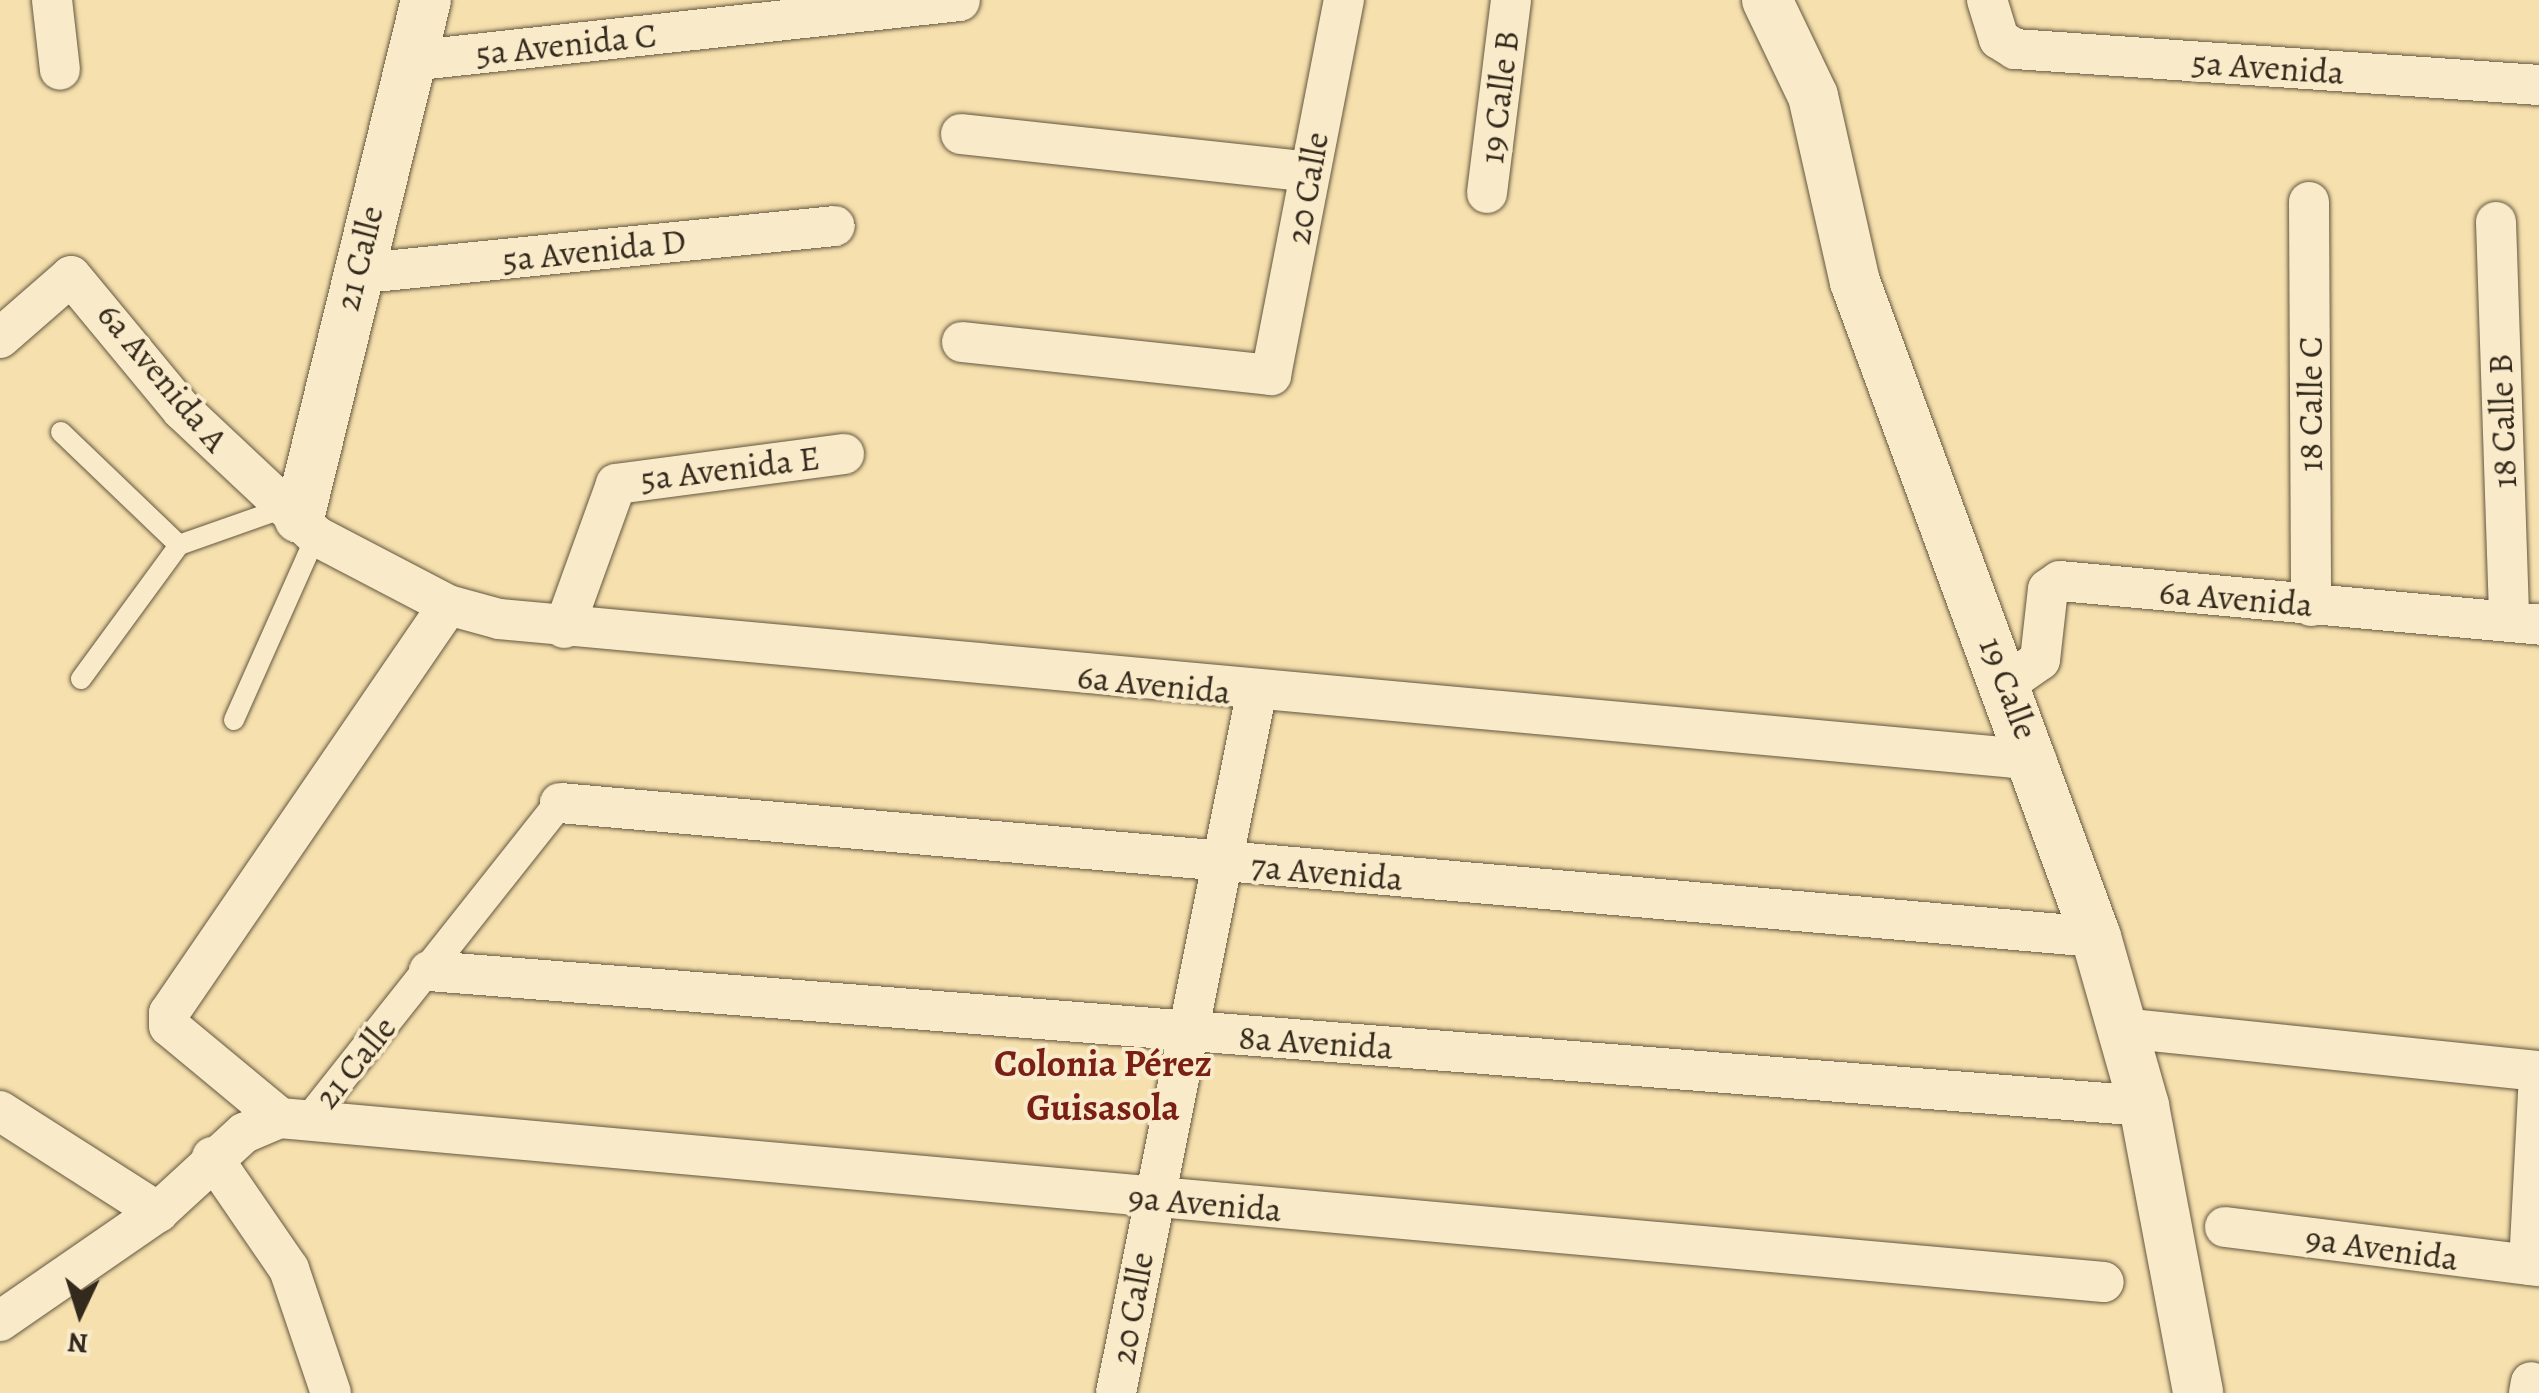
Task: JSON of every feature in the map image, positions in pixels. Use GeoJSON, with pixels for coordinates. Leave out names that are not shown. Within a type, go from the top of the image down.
{"type":"FeatureCollection","features":[{"type":"Feature","properties":{"kind":"street"},"geometry":{"type":"LineString","coordinates":[[52,0],[60,70]]}},
{"type":"Feature","properties":{"kind":"street","name":"21 Calle"},"geometry":{"type":"LineString","coordinates":[[300,521],[354,274],[426,0]]}},
{"type":"Feature","properties":{"kind":"street","name":"20 Calle"},"geometry":{"type":"LineString","coordinates":[[962,342],[1271,375],[1344,0]]}},
{"type":"Feature","properties":{"kind":"street","name":"19 Calle B"},"geometry":{"type":"LineString","coordinates":[[1487,193],[1511,0]]}},
{"type":"Feature","properties":{"kind":"street","name":"19 Calle"},"geometry":{"type":"LineString","coordinates":[[1767,0],[1813,96],[1855,282],[2036,760],[2096,936],[2144,1106],[2198,1393]]}},
{"type":"Feature","properties":{"kind":"street","name":"5a Avenida"},"geometry":{"type":"LineString","coordinates":[[1987,0],[1999,38],[2015,49],[2539,85]]}},
{"type":"Feature","properties":{"kind":"street","name":"5a Avenida C"},"geometry":{"type":"LineString","coordinates":[[410,60],[960,1]]}},
{"type":"Feature","properties":{"kind":"street"},"geometry":{"type":"LineString","coordinates":[[960,134],[1309,172]]}},
{"type":"Feature","properties":{"kind":"street","name":"18 Calle C"},"geometry":{"type":"LineString","coordinates":[[2309,202],[2311,606]]}},
{"type":"Feature","properties":{"kind":"street","name":"18 Calle B"},"geometry":{"type":"LineString","coordinates":[[2496,222],[2524,622]]}},
{"type":"Feature","properties":{"kind":"street","name":"5a Avenida D"},"geometry":{"type":"LineString","coordinates":[[354,274],[834,226]]}},
{"type":"Feature","properties":{"kind":"street","name":"6a Avenida A"},"geometry":{"type":"LineString","coordinates":[[0,338],[71,276],[182,410],[300,521]]}},
{"type":"Feature","properties":{"kind":"street","name":"5a Avenida E"},"geometry":{"type":"LineString","coordinates":[[564,628],[603,500],[616,484],[844,454]]}},
{"type":"Feature","properties":{"kind":"street","name":"6a Avenida"},"geometry":{"type":"LineString","coordinates":[[300,521],[448,605],[564,628],[1256,694],[2036,760]]}},
{"type":"Feature","properties":{"kind":"street","name":"6a Avenida"},"geometry":{"type":"LineString","coordinates":[[2007,682],[2040,660],[2048,588],[2060,581],[2524,622]]}},
{"type":"Feature","properties":{"kind":"street"},"geometry":{"type":"LineString","coordinates":[[293,1120],[167,1019],[448,605]]}},
{"type":"Feature","properties":{"kind":"street","name":"20 Calle"},"geometry":{"type":"LineString","coordinates":[[1116,1393],[1182,1032],[1256,694]]}},
{"type":"Feature","properties":{"kind":"street","name":"21 Calle"},"geometry":{"type":"LineString","coordinates":[[0,1321],[158,1212],[212,1157],[293,1120],[429,972],[560,802]]}},
{"type":"Feature","properties":{"kind":"street","name":"7a Avenida"},"geometry":{"type":"LineString","coordinates":[[560,802],[1221,863],[2096,936]]}},
{"type":"Feature","properties":{"kind":"street","name":"8a Avenida"},"geometry":{"type":"LineString","coordinates":[[429,972],[2144,1106]]}},
{"type":"Feature","properties":{"kind":"street"},"geometry":{"type":"LineString","coordinates":[[2122,1028],[2539,1071],[2534,1265]]}},
{"type":"Feature","properties":{"kind":"street"},"geometry":{"type":"LineString","coordinates":[[0,1111],[158,1212]]}},
{"type":"Feature","properties":{"kind":"street","name":"9a Avenida"},"geometry":{"type":"LineString","coordinates":[[293,1120],[2104,1282]]}},
{"type":"Feature","properties":{"kind":"street"},"geometry":{"type":"LineString","coordinates":[[212,1157],[289,1270],[331,1393]]}},
{"type":"Feature","properties":{"kind":"street","name":"9a Avenida"},"geometry":{"type":"LineString","coordinates":[[2225,1227],[2534,1265]]}},
{"type":"Feature","properties":{"kind":"lane"},"geometry":{"type":"LineString","coordinates":[[61,432],[179,545]]}},
{"type":"Feature","properties":{"kind":"lane"},"geometry":{"type":"LineString","coordinates":[[81,679],[179,545],[300,521],[234,720]]}},
{"type":"Feature","properties":{"kind":"district","name":"Colonia Pérez Guisasola"},"geometry":{"type":"Point","coordinates":[1103,1086]}}]}
